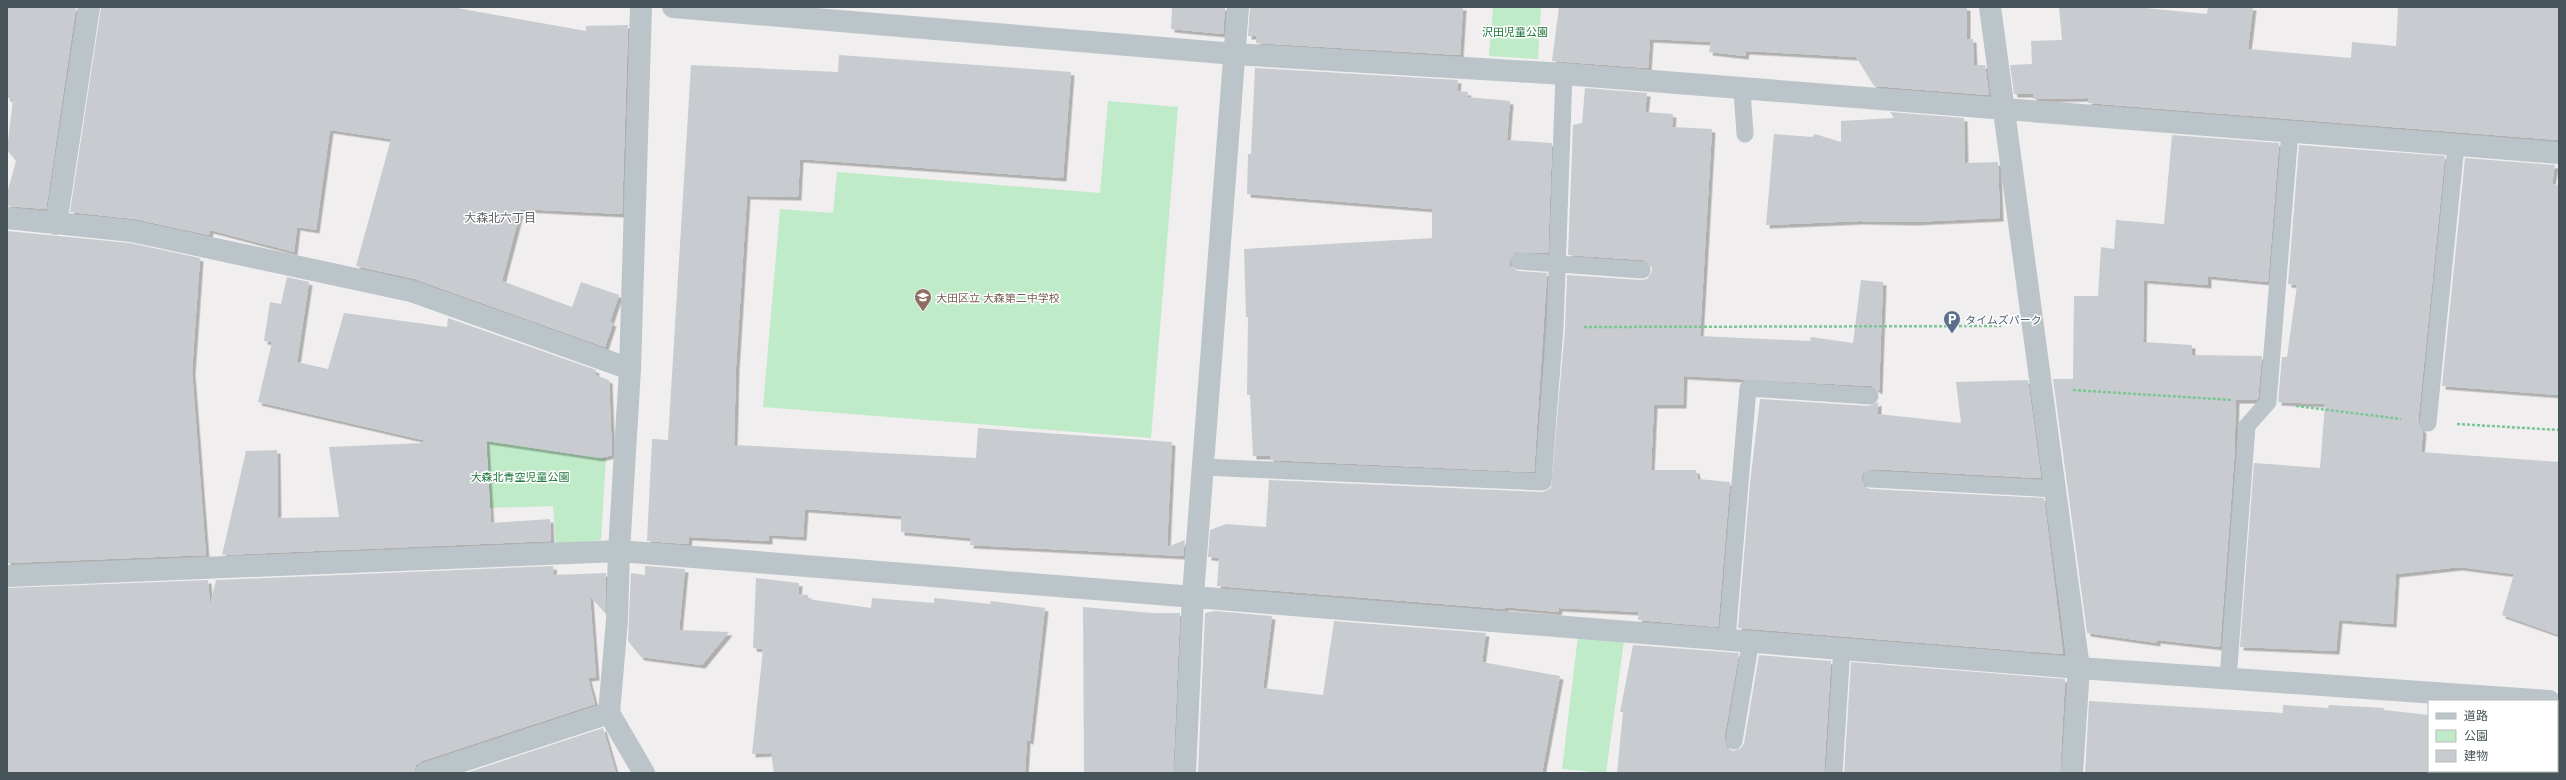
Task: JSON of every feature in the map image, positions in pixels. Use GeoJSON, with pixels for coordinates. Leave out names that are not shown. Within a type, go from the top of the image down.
{"type":"FeatureCollection","features":[{"type":"Feature","properties":{"kind":"street"},"geometry":{"type":"LineString","coordinates":[[56,224],[89,7]]}},
{"type":"Feature","properties":{"kind":"street"},"geometry":{"type":"LineString","coordinates":[[641,7],[630,370],[619,550],[617,620],[609,713],[644,773]]}},
{"type":"Feature","properties":{"kind":"street"},"geometry":{"type":"LineString","coordinates":[[673,7],[1235,54],[1564,74],[1742,90],[2005,109],[2559,153]]}},
{"type":"Feature","properties":{"kind":"street"},"geometry":{"type":"LineString","coordinates":[[1185,773],[1193,595],[1238,7]]}},
{"type":"Feature","properties":{"kind":"street"},"geometry":{"type":"LineString","coordinates":[[1990,7],[2005,109],[2019,265],[2034,326],[2079,668],[2072,773]]}},
{"type":"Feature","properties":{"kind":"street"},"geometry":{"type":"LineString","coordinates":[[7,218],[132,231],[411,291],[630,370]]}},
{"type":"Feature","properties":{"kind":"street"},"geometry":{"type":"LineString","coordinates":[[7,576],[619,550],[1751,640],[2079,668],[2534,700]]}},
{"type":"Feature","properties":{"kind":"street"},"geometry":{"type":"LineString","coordinates":[[426,773],[609,713]]}},
{"type":"Feature","properties":{"kind":"lane"},"geometry":{"type":"LineString","coordinates":[[1202,467],[1543,482],[1555,327],[1564,74]]}},
{"type":"Feature","properties":{"kind":"lane"},"geometry":{"type":"LineString","coordinates":[[1742,90],[1745,134]]}},
{"type":"Feature","properties":{"kind":"lane"},"geometry":{"type":"LineString","coordinates":[[2228,679],[2247,426],[2268,402],[2290,132]]}},
{"type":"Feature","properties":{"kind":"lane"},"geometry":{"type":"LineString","coordinates":[[2428,423],[2456,145]]}},
{"type":"Feature","properties":{"kind":"lane"},"geometry":{"type":"LineString","coordinates":[[1519,261],[1557,265],[1642,270]]}},
{"type":"Feature","properties":{"kind":"lane"},"geometry":{"type":"LineString","coordinates":[[1727,639],[1748,388],[1870,396]]}},
{"type":"Feature","properties":{"kind":"lane"},"geometry":{"type":"LineString","coordinates":[[1872,479],[2055,489]]}},
{"type":"Feature","properties":{"kind":"lane"},"geometry":{"type":"LineString","coordinates":[[1734,741],[1751,640]]}},
{"type":"Feature","properties":{"kind":"lane"},"geometry":{"type":"LineString","coordinates":[[1834,773],[1842,648]]}},
{"type":"Feature","properties":{"kind":"path"},"geometry":{"type":"LineString","coordinates":[[1555,327],[2034,326]]}},
{"type":"Feature","properties":{"kind":"path"},"geometry":{"type":"LineString","coordinates":[[2043,388],[2268,402],[2428,423],[2559,430]]}},
{"type":"Feature","properties":{"kind":"green space","name":"沢田児童公園"},"geometry":{"type":"Polygon","coordinates":[[[1493,7],[1541,7],[1538,59],[1489,56],[1493,7]]]}},
{"type":"Feature","properties":{"kind":"green space"},"geometry":{"type":"Polygon","coordinates":[[[1108,101],[1178,107],[1151,438],[763,407],[780,209],[833,213],[837,172],[1100,193],[1108,101]]]}},
{"type":"Feature","properties":{"kind":"green space","name":"大森北青空児童公園"},"geometry":{"type":"Polygon","coordinates":[[[487,439],[606,458],[601,540],[556,544],[553,506],[490,508],[487,439]]]}},
{"type":"Feature","properties":{"kind":"green space"},"geometry":{"type":"Polygon","coordinates":[[[1578,636],[1624,641],[1606,773],[1562,769],[1578,636]]]}},
{"type":"Feature","properties":{"kind":"building"},"geometry":{"type":"Polygon","coordinates":[[[7,7],[76,7],[46,209],[7,206],[7,193],[16,161],[7,150],[13,99],[7,98],[7,7]]]}},
{"type":"Feature","properties":{"kind":"building"},"geometry":{"type":"Polygon","coordinates":[[[101,7],[452,7],[586,31],[586,26],[628,25],[622,214],[521,209],[502,281],[572,307],[581,282],[619,295],[610,322],[613,323],[605,347],[415,279],[356,266],[391,139],[330,130],[316,230],[297,227],[294,252],[210,230],[209,235],[135,219],[70,212],[101,7]]]}},
{"type":"Feature","properties":{"kind":"building"},"geometry":{"type":"Polygon","coordinates":[[[1172,7],[1225,7],[1223,34],[1171,29],[1172,7]]]}},
{"type":"Feature","properties":{"kind":"building"},"geometry":{"type":"Polygon","coordinates":[[[1250,7],[1463,7],[1460,55],[1256,43],[1256,36],[1248,36],[1250,7]]]}},
{"type":"Feature","properties":{"kind":"building"},"geometry":{"type":"Polygon","coordinates":[[[1559,7],[1967,7],[1967,39],[1973,39],[1974,65],[1985,65],[1989,95],[1874,86],[1856,57],[1746,51],[1745,56],[1709,52],[1711,42],[1650,39],[1648,68],[1552,61],[1559,7]]]}},
{"type":"Feature","properties":{"kind":"building"},"geometry":{"type":"Polygon","coordinates":[[[2059,7],[2135,7],[2207,14],[2208,7],[2253,7],[2248,49],[2351,58],[2352,42],[2396,46],[2398,7],[2559,7],[2558,140],[2088,103],[2088,98],[2033,99],[2033,94],[2014,94],[2010,65],[2032,64],[2031,41],[2062,40],[2059,7]]]}},
{"type":"Feature","properties":{"kind":"building"},"geometry":{"type":"Polygon","coordinates":[[[839,55],[1071,72],[1063,178],[800,159],[798,197],[747,196],[736,367],[734,445],[976,458],[978,428],[1172,442],[1167,547],[1185,540],[1183,556],[970,545],[971,538],[901,532],[901,516],[805,509],[803,537],[769,535],[769,541],[689,537],[688,544],[647,541],[652,439],[668,440],[691,65],[838,72],[839,55]]]}},
{"type":"Feature","properties":{"kind":"building"},"geometry":{"type":"Polygon","coordinates":[[[1255,68],[1458,80],[1457,91],[1468,92],[1467,97],[1510,101],[1507,140],[1552,143],[1548,253],[1515,252],[1509,261],[1510,266],[1518,271],[1547,273],[1534,472],[1270,460],[1270,456],[1253,456],[1250,395],[1247,395],[1248,317],[1246,317],[1244,249],[1432,238],[1432,209],[1247,194],[1248,154],[1251,154],[1255,68]]]}},
{"type":"Feature","properties":{"kind":"building"},"geometry":{"type":"Polygon","coordinates":[[[1585,88],[1647,93],[1645,112],[1673,114],[1672,127],[1712,129],[1700,336],[1810,341],[1811,337],[1853,343],[1861,280],[1883,282],[1879,391],[1871,386],[1684,376],[1683,405],[1654,405],[1651,470],[1696,470],[1698,479],[1730,482],[1718,627],[1638,620],[1639,612],[1559,608],[1558,612],[1505,607],[1505,609],[1217,586],[1219,558],[1208,557],[1210,530],[1226,524],[1266,527],[1269,480],[1543,492],[1551,488],[1565,328],[1567,275],[1641,280],[1647,279],[1652,271],[1651,265],[1643,260],[1568,255],[1573,125],[1582,123],[1585,88]]]}},
{"type":"Feature","properties":{"kind":"building"},"geometry":{"type":"Polygon","coordinates":[[[1890,112],[1964,118],[1965,163],[1998,162],[2000,218],[1912,222],[1860,221],[1766,225],[1774,134],[1812,137],[1815,134],[1841,142],[1841,121],[1894,118],[1890,112]]]}},
{"type":"Feature","properties":{"kind":"building"},"geometry":{"type":"Polygon","coordinates":[[[2172,135],[2279,143],[2268,282],[2208,276],[2208,285],[2144,280],[2143,342],[2192,345],[2192,355],[2262,356],[2258,398],[2256,400],[2236,400],[2234,461],[2220,647],[2157,640],[2157,643],[2087,633],[2053,379],[2073,379],[2074,296],[2098,296],[2101,247],[2114,249],[2116,220],[2164,224],[2172,135]]]}},
{"type":"Feature","properties":{"kind":"building"},"geometry":{"type":"Polygon","coordinates":[[[2299,145],[2445,156],[2418,422],[2423,431],[2421,452],[2559,462],[2559,635],[2502,615],[2514,574],[2459,567],[2396,574],[2393,624],[2339,620],[2336,651],[2240,647],[2254,463],[2320,468],[2325,404],[2278,402],[2282,357],[2287,357],[2297,285],[2288,284],[2299,145]]]}},
{"type":"Feature","properties":{"kind":"building"},"geometry":{"type":"Polygon","coordinates":[[[2465,158],[2555,165],[2552,184],[2559,185],[2559,395],[2442,386],[2465,158]]]}},
{"type":"Feature","properties":{"kind":"building"},"geometry":{"type":"Polygon","coordinates":[[[7,231],[130,243],[200,258],[192,371],[206,555],[7,563],[7,231]]]}},
{"type":"Feature","properties":{"kind":"building"},"geometry":{"type":"Polygon","coordinates":[[[287,277],[309,282],[297,362],[328,369],[344,313],[447,327],[448,318],[596,370],[595,375],[609,380],[612,455],[600,458],[486,441],[491,523],[550,519],[551,541],[222,555],[246,451],[277,450],[278,518],[339,517],[329,447],[423,443],[423,440],[258,402],[272,342],[264,341],[270,302],[281,304],[287,277]]]}},
{"type":"Feature","properties":{"kind":"building"},"geometry":{"type":"Polygon","coordinates":[[[2028,380],[2041,478],[1872,469],[1863,473],[1861,479],[1865,487],[1870,489],[2044,498],[2063,654],[1738,628],[1750,483],[1760,399],[1869,406],[1878,402],[1878,414],[1961,423],[1956,382],[2028,380]]]}},
{"type":"Feature","properties":{"kind":"building"},"geometry":{"type":"Polygon","coordinates":[[[553,566],[554,575],[606,573],[605,613],[590,596],[596,677],[588,678],[595,704],[422,761],[416,765],[414,772],[7,773],[7,588],[208,580],[210,606],[216,580],[553,566]]]}},
{"type":"Feature","properties":{"kind":"building"},"geometry":{"type":"Polygon","coordinates":[[[645,566],[685,569],[679,630],[729,632],[702,665],[641,657],[628,641],[631,573],[645,575],[645,566]]]}},
{"type":"Feature","properties":{"kind":"building"},"geometry":{"type":"Polygon","coordinates":[[[756,578],[799,583],[798,594],[808,595],[808,599],[871,608],[872,598],[934,603],[934,598],[990,604],[991,601],[1045,608],[1030,741],[1027,740],[1025,773],[774,773],[771,753],[752,754],[763,649],[753,648],[756,578]]]}},
{"type":"Feature","properties":{"kind":"building"},"geometry":{"type":"Polygon","coordinates":[[[1083,607],[1153,613],[1180,613],[1173,773],[1084,773],[1083,607]]]}},
{"type":"Feature","properties":{"kind":"building"},"geometry":{"type":"Polygon","coordinates":[[[1215,611],[1272,616],[1263,688],[1323,695],[1334,621],[1486,633],[1482,662],[1560,676],[1542,773],[1198,773],[1205,613],[1215,611]]]}},
{"type":"Feature","properties":{"kind":"building"},"geometry":{"type":"Polygon","coordinates":[[[1633,645],[1739,653],[1724,739],[1727,748],[1733,751],[1741,748],[1744,743],[1759,655],[1831,661],[1824,773],[1617,773],[1623,712],[1620,712],[1633,645]]]}},
{"type":"Feature","properties":{"kind":"building"},"geometry":{"type":"Polygon","coordinates":[[[1851,662],[2065,679],[2060,773],[1844,773],[1851,662]]]}},
{"type":"Feature","properties":{"kind":"building"},"geometry":{"type":"Polygon","coordinates":[[[2089,701],[2283,713],[2283,705],[2328,708],[2329,705],[2384,708],[2384,710],[2428,715],[2429,773],[2085,773],[2089,701]]]}},
{"type":"Feature","properties":{"kind":"building"},"geometry":{"type":"Polygon","coordinates":[[[603,728],[616,773],[466,773],[603,728]]]}},
{"type":"Feature","properties":{"kind":"place","name":"大田区立 大森第二中学校"},"geometry":{"type":"Point","coordinates":[923,312]}},
{"type":"Feature","properties":{"kind":"place","name":"タイムズパーク"},"geometry":{"type":"Point","coordinates":[1952,334]}},
{"type":"Feature","properties":{"kind":"district","name":"大森北六丁目"},"geometry":{"type":"Point","coordinates":[500,217]}}]}
